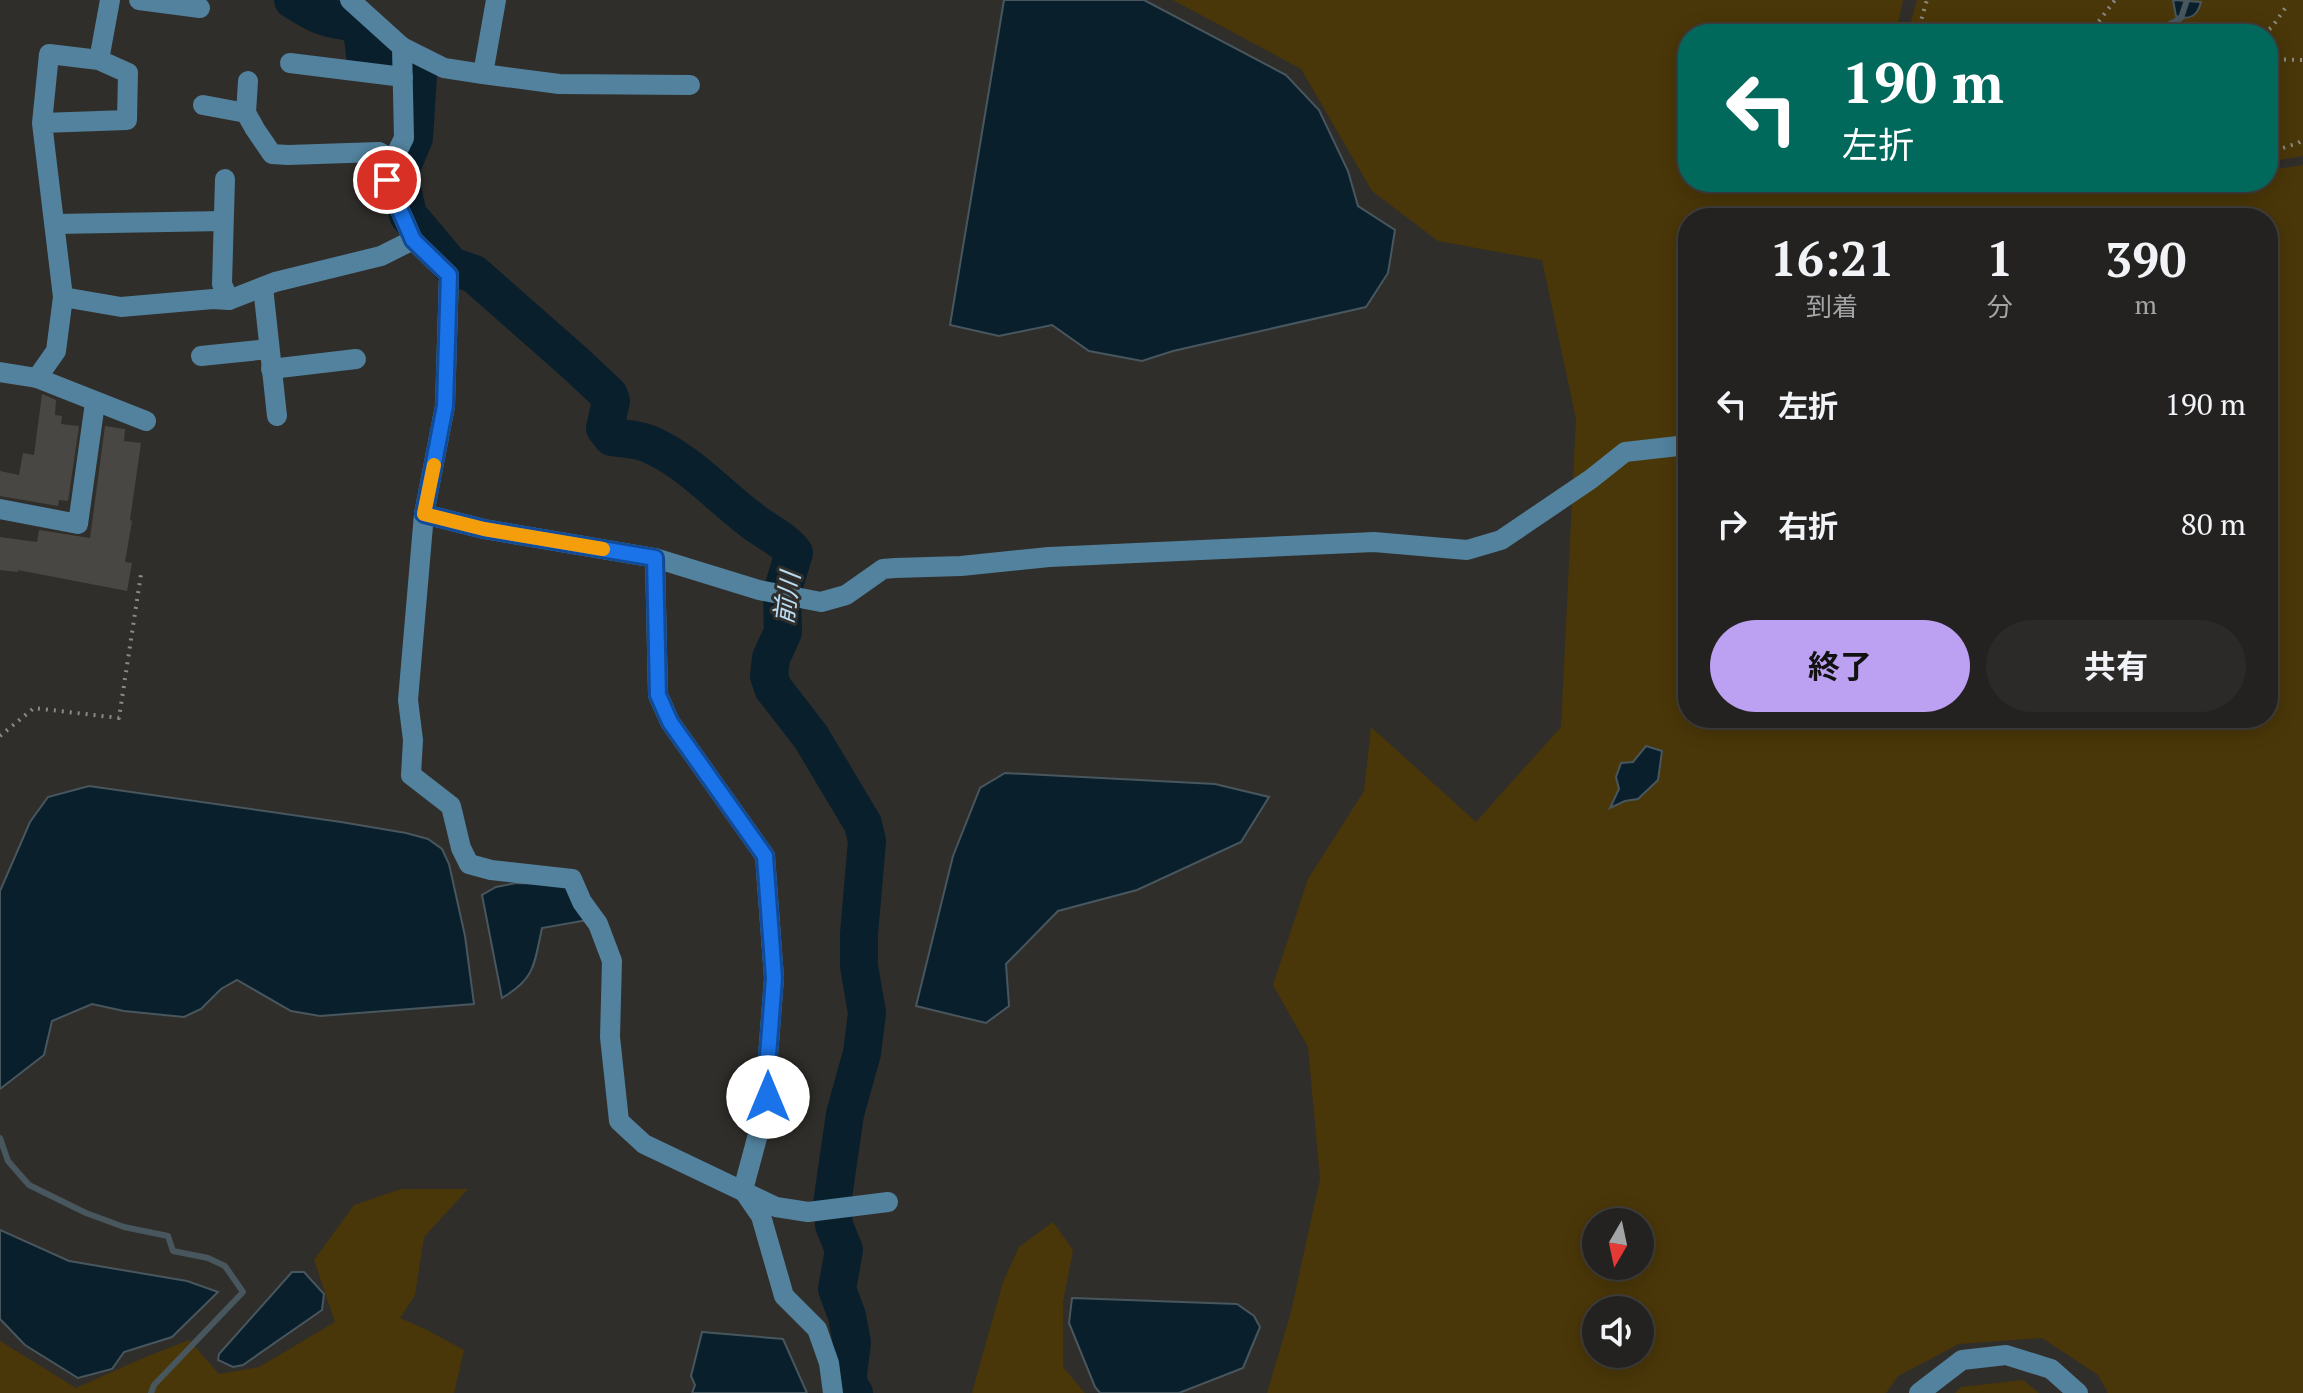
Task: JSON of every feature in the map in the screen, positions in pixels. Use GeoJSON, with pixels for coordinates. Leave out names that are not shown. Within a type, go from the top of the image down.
{"type":"FeatureCollection","features":[{"type":"Feature","properties":{"kind":"street"},"geometry":{"type":"LineString","coordinates":[[99,60],[110,0]]}},
{"type":"Feature","properties":{"kind":"street"},"geometry":{"type":"LineString","coordinates":[[139,0],[200,8]]}},
{"type":"Feature","properties":{"kind":"street"},"geometry":{"type":"LineString","coordinates":[[350,0],[402,47],[444,68],[559,84],[690,85]]}},
{"type":"Feature","properties":{"kind":"street"},"geometry":{"type":"LineString","coordinates":[[483,74],[496,0]]}},
{"type":"Feature","properties":{"kind":"street"},"geometry":{"type":"LineString","coordinates":[[402,47],[404,138],[387,180],[413,240],[449,275],[445,406],[424,514],[408,700],[413,740],[411,775],[451,806],[461,848],[469,864],[491,870],[572,879],[582,902],[598,924],[612,961],[610,1037],[619,1121],[644,1144],[776,1207],[808,1212],[888,1202]]}},
{"type":"Feature","properties":{"kind":"street"},"geometry":{"type":"LineString","coordinates":[[37,378],[56,351],[63,297],[42,123],[49,54],[99,60],[128,73],[127,120],[42,123]]}},
{"type":"Feature","properties":{"kind":"street"},"geometry":{"type":"LineString","coordinates":[[290,63],[403,77]]}},
{"type":"Feature","properties":{"kind":"street"},"geometry":{"type":"LineString","coordinates":[[248,81],[246,113],[272,154],[379,152],[393,160]]}},
{"type":"Feature","properties":{"kind":"street"},"geometry":{"type":"LineString","coordinates":[[203,105],[246,113]]}},
{"type":"Feature","properties":{"kind":"street"},"geometry":{"type":"LineString","coordinates":[[225,179],[222,284],[229,300]]}},
{"type":"Feature","properties":{"kind":"street"},"geometry":{"type":"LineString","coordinates":[[55,224],[223,221]]}},
{"type":"Feature","properties":{"kind":"street"},"geometry":{"type":"LineString","coordinates":[[63,297],[121,307],[229,300],[275,282],[381,256],[413,240]]}},
{"type":"Feature","properties":{"kind":"street"},"geometry":{"type":"LineString","coordinates":[[263,287],[277,416]]}},
{"type":"Feature","properties":{"kind":"street"},"geometry":{"type":"LineString","coordinates":[[201,356],[356,359]]}},
{"type":"Feature","properties":{"kind":"street"},"geometry":{"type":"LineString","coordinates":[[0,372],[37,378],[146,421]]}},
{"type":"Feature","properties":{"kind":"street"},"geometry":{"type":"LineString","coordinates":[[0,509],[78,524],[95,403]]}},
{"type":"Feature","properties":{"kind":"street"},"geometry":{"type":"LineString","coordinates":[[424,514],[484,529],[655,558],[759,590],[821,602],[846,595],[883,569],[895,568],[1374,542],[1467,550],[1501,540],[1625,452],[1678,446]]}},
{"type":"Feature","properties":{"kind":"street"},"geometry":{"type":"LineString","coordinates":[[655,558],[658,695],[670,722],[765,856],[774,978],[766,1082],[768,1097],[743,1190],[761,1216],[784,1296],[817,1329],[829,1363],[833,1393]]}},
{"type":"Feature","properties":{"kind":"street"},"geometry":{"type":"LineString","coordinates":[[1919,1393],[1962,1360],[2006,1355],[2051,1369],[2078,1393]]}},
{"type":"Feature","properties":{"kind":"path"},"geometry":{"type":"LineString","coordinates":[[1920,24],[1927,0]]}},
{"type":"Feature","properties":{"kind":"path"},"geometry":{"type":"LineString","coordinates":[[2097,24],[2115,0]]}},
{"type":"Feature","properties":{"kind":"path"},"geometry":{"type":"LineString","coordinates":[[2274,24],[2286,7]]}},
{"type":"Feature","properties":{"kind":"path"},"geometry":{"type":"LineString","coordinates":[[2278,59],[2303,60]]}},
{"type":"Feature","properties":{"kind":"path"},"geometry":{"type":"LineString","coordinates":[[2278,150],[2303,140]]}},
{"type":"Feature","properties":{"kind":"path"},"geometry":{"type":"LineString","coordinates":[[0,736],[34,708],[119,718],[141,574]]}},
{"type":"Feature","properties":{"kind":"shaded area"},"geometry":{"type":"Polygon","coordinates":[[[1173,0],[1903,0],[1898,24],[1678,24],[1678,192],[2278,192],[2278,169],[2303,165],[2303,1393],[2108,1393],[2098,1375],[2042,1338],[1959,1344],[1898,1376],[1886,1393],[1267,1393],[1291,1312],[1320,1179],[1308,1047],[1273,985],[1308,879],[1364,791],[1371,727],[1476,822],[1561,727],[1576,419],[1542,260],[1438,241],[1372,191],[1301,69],[1173,0]]]}},
{"type":"Feature","properties":{"kind":"shaded area"},"geometry":{"type":"Polygon","coordinates":[[[1917,0],[2303,0],[2303,156],[2278,160],[2278,24],[1910,24],[1917,0]]]}},
{"type":"Feature","properties":{"kind":"shaded area"},"geometry":{"type":"Polygon","coordinates":[[[401,1189],[468,1189],[424,1237],[415,1295],[400,1318],[464,1350],[454,1393],[0,1393],[0,1341],[76,1388],[189,1340],[219,1374],[259,1367],[335,1322],[314,1260],[354,1205],[401,1189]]]}},
{"type":"Feature","properties":{"kind":"shaded area"},"geometry":{"type":"Polygon","coordinates":[[[1053,1222],[1073,1250],[1063,1302],[1063,1367],[1085,1393],[972,1393],[1003,1282],[1019,1247],[1053,1222]]]}},
{"type":"Feature","properties":{"kind":"shaded area"},"geometry":{"type":"Polygon","coordinates":[[[2023,1380],[2039,1393],[1955,1393],[1961,1387],[2023,1380]]]}},
{"type":"Feature","properties":{"kind":"water"},"geometry":{"type":"Polygon","coordinates":[[[1004,0],[1144,0],[1286,75],[1319,110],[1348,171],[1358,206],[1395,230],[1388,273],[1366,307],[1173,351],[1142,361],[1089,351],[1052,325],[999,336],[950,325],[1004,0]]]}},
{"type":"Feature","properties":{"kind":"water"},"geometry":{"type":"Polygon","coordinates":[[[2173,0],[2201,2],[2195,13],[2185,18],[2176,16],[2173,0]]]}},
{"type":"Feature","properties":{"kind":"water"},"geometry":{"type":"Polygon","coordinates":[[[1646,746],[1662,751],[1658,780],[1638,799],[1610,808],[1619,789],[1616,777],[1621,763],[1633,762],[1646,746]]]}},
{"type":"Feature","properties":{"kind":"water"},"geometry":{"type":"Polygon","coordinates":[[[1005,773],[1215,784],[1269,797],[1241,842],[1137,890],[1058,911],[1006,964],[1009,1006],[986,1023],[916,1006],[953,856],[980,788],[1005,773]]]}},
{"type":"Feature","properties":{"kind":"water"},"geometry":{"type":"Polygon","coordinates":[[[89,786],[341,822],[428,839],[442,849],[449,864],[465,936],[474,1004],[320,1016],[291,1011],[237,980],[221,989],[201,1009],[184,1017],[124,1011],[92,1004],[52,1021],[44,1055],[0,1089],[0,891],[30,822],[48,797],[89,786]]]}},
{"type":"Feature","properties":{"kind":"water"},"geometry":{"type":"Polygon","coordinates":[[[516,883],[573,884],[593,919],[542,928],[532,969],[521,984],[502,998],[482,895],[496,887],[516,883]]]}},
{"type":"Feature","properties":{"kind":"water"},"geometry":{"type":"Polygon","coordinates":[[[0,1230],[69,1261],[187,1281],[218,1292],[172,1337],[124,1352],[112,1369],[78,1378],[25,1345],[0,1319],[0,1230]]]}},
{"type":"Feature","properties":{"kind":"water"},"geometry":{"type":"Polygon","coordinates":[[[292,1272],[304,1272],[324,1294],[322,1310],[243,1365],[233,1367],[218,1360],[219,1354],[292,1272]]]}},
{"type":"Feature","properties":{"kind":"water"},"geometry":{"type":"Polygon","coordinates":[[[1072,1298],[1237,1304],[1254,1316],[1260,1327],[1243,1368],[1179,1393],[1100,1393],[1069,1323],[1072,1298]]]}},
{"type":"Feature","properties":{"kind":"water"},"geometry":{"type":"Polygon","coordinates":[[[702,1332],[783,1339],[807,1393],[692,1393],[695,1385],[691,1376],[702,1332]]]}},
{"type":"Feature","properties":{"kind":"building"},"geometry":{"type":"Polygon","coordinates":[[[42,394],[56,400],[55,415],[62,416],[61,424],[79,426],[68,501],[59,500],[58,506],[0,496],[0,471],[19,475],[23,453],[34,455],[42,394]]]}},
{"type":"Feature","properties":{"kind":"building"},"geometry":{"type":"Polygon","coordinates":[[[105,426],[125,429],[124,441],[141,443],[125,562],[132,563],[127,591],[18,570],[0,570],[0,537],[37,542],[39,530],[90,538],[105,426]]]}},
{"type":"Feature","properties":{"kind":"waterway","name":"前川"},"geometry":{"type":"LineString","coordinates":[[293,0],[319,15],[354,24],[361,33],[365,55],[384,63],[394,61],[418,76],[414,138],[401,169],[401,184],[408,215],[451,266],[474,274],[609,395],[611,401],[605,428],[612,437],[645,442],[676,459],[794,553],[782,592],[783,632],[771,658],[769,676],[773,688],[811,737],[863,824],[867,841],[859,934],[859,966],[867,1013],[862,1053],[845,1114],[832,1204],[834,1225],[844,1250],[837,1289],[847,1316],[852,1343],[848,1373],[849,1386],[854,1393]]}},
{"type":"Feature","properties":{"kind":"waterway"},"geometry":{"type":"LineString","coordinates":[[2170,24],[2181,18],[2187,0]]}},
{"type":"Feature","properties":{"kind":"waterway"},"geometry":{"type":"LineString","coordinates":[[0,1138],[8,1161],[29,1185],[86,1213],[124,1227],[168,1236],[173,1251],[208,1258],[225,1266],[243,1292],[154,1385],[151,1393]]}},
{"type":"Feature","properties":{"kind":"slow traffic"},"geometry":{"type":"LineString","coordinates":[[434,465],[424,514],[484,529],[603,549]]}},
{"type":"Feature","properties":{"kind":"route"},"geometry":{"type":"LineString","coordinates":[[387,180],[413,240],[449,275],[445,406],[424,514],[484,529],[655,558],[658,695],[670,722],[765,856],[774,978],[766,1082],[768,1097]]}}]}
